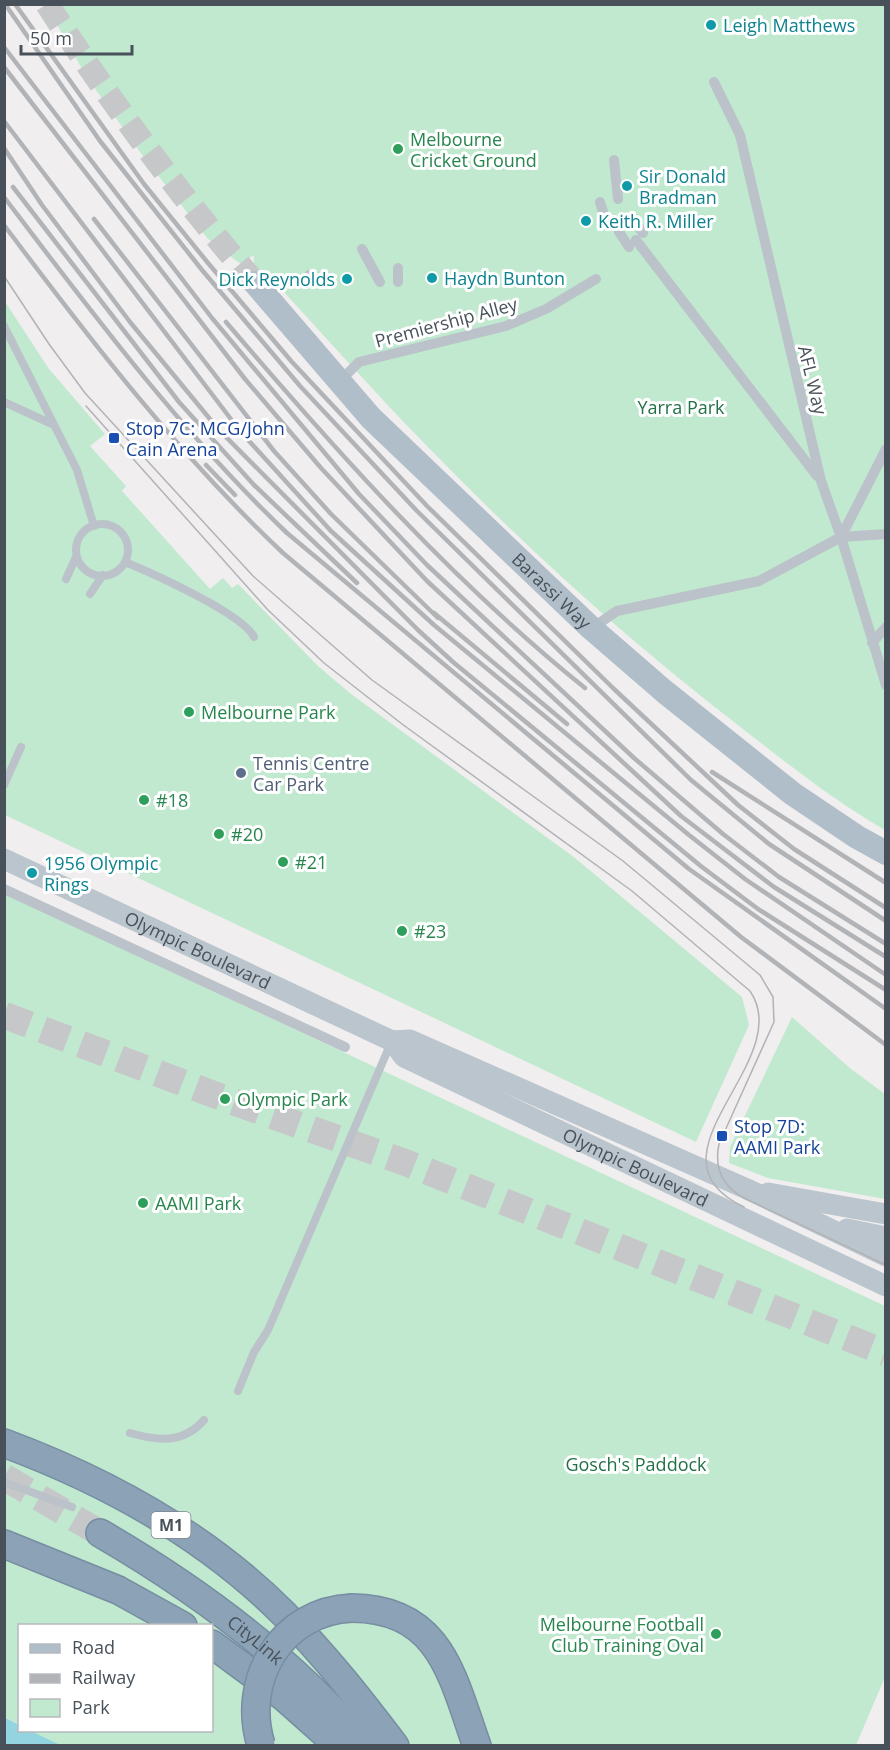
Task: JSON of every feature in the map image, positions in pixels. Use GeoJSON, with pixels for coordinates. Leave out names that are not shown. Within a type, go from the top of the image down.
{"type":"FeatureCollection","features":[{"type":"Feature","properties":{"kind":"highway","name":"M1"},"geometry":{"type":"LineString","coordinates":[[4,1443],[58,1464],[132,1500],[214,1556],[282,1612],[344,1681],[395,1746]]}},
{"type":"Feature","properties":{"kind":"highway","name":"CityLink"},"geometry":{"type":"LineString","coordinates":[[100,1533],[200,1597],[256,1638],[321,1697],[365,1746]]}},
{"type":"Feature","properties":{"kind":"highway"},"geometry":{"type":"LineString","coordinates":[[4,1544],[97,1580],[179,1624]]}},
{"type":"Feature","properties":{"kind":"highway"},"geometry":{"type":"LineString","coordinates":[[261,1745],[255,1701],[261,1675],[273,1651],[290,1632],[309,1619],[330,1611],[352,1608],[392,1614],[414,1625],[433,1640],[450,1670],[477,1746]]}},
{"type":"Feature","properties":{"kind":"highway"},"geometry":{"type":"LineString","coordinates":[[213,1645],[285,1698],[339,1746]]}},
{"type":"Feature","properties":{"kind":"main road","name":"Barassi Way"},"geometry":{"type":"LineString","coordinates":[[255,283],[371,418],[591,628],[665,692],[794,794],[857,837],[885,853]]}},
{"type":"Feature","properties":{"kind":"main road","name":"Olympic Boulevard"},"geometry":{"type":"LineString","coordinates":[[4,859],[392,1041],[404,1057],[885,1286]]}},
{"type":"Feature","properties":{"kind":"main road","name":"Olympic Boulevard"},"geometry":{"type":"LineString","coordinates":[[392,1041],[410,1040],[747,1189],[810,1222],[885,1256]]}},
{"type":"Feature","properties":{"kind":"main road"},"geometry":{"type":"LineString","coordinates":[[747,1189],[885,1215]]}},
{"type":"Feature","properties":{"kind":"main road"},"geometry":{"type":"LineString","coordinates":[[809,1250],[805,1236],[810,1222],[819,1212],[836,1204]]}},
{"type":"Feature","properties":{"kind":"main road"},"geometry":{"type":"LineString","coordinates":[[720,1206],[885,1237]]}},
{"type":"Feature","properties":{"kind":"street","name":"AFL Way"},"geometry":{"type":"LineString","coordinates":[[714,82],[740,135],[821,481],[841,537],[885,685]]}},
{"type":"Feature","properties":{"kind":"street"},"geometry":{"type":"LineString","coordinates":[[614,160],[618,199]]}},
{"type":"Feature","properties":{"kind":"street"},"geometry":{"type":"LineString","coordinates":[[633,220],[636,240]]}},
{"type":"Feature","properties":{"kind":"street"},"geometry":{"type":"LineString","coordinates":[[619,232],[636,240],[821,481]]}},
{"type":"Feature","properties":{"kind":"street"},"geometry":{"type":"LineString","coordinates":[[362,249],[380,282]]}},
{"type":"Feature","properties":{"kind":"street"},"geometry":{"type":"LineString","coordinates":[[398,268],[398,282]]}},
{"type":"Feature","properties":{"kind":"street","name":"Premiership Alley"},"geometry":{"type":"LineString","coordinates":[[339,382],[359,362],[506,326],[546,309],[596,279]]}},
{"type":"Feature","properties":{"kind":"street"},"geometry":{"type":"LineString","coordinates":[[841,537],[885,449]]}},
{"type":"Feature","properties":{"kind":"street"},"geometry":{"type":"LineString","coordinates":[[591,628],[616,611],[759,581],[841,537],[885,534]]}},
{"type":"Feature","properties":{"kind":"street"},"geometry":{"type":"LineString","coordinates":[[872,643],[885,627]]}},
{"type":"Feature","properties":{"kind":"street"},"geometry":{"type":"LineString","coordinates":[[4,889],[345,1047]]}},
{"type":"Feature","properties":{"kind":"lane"},"geometry":{"type":"LineString","coordinates":[[4,326],[77,470],[94,526]]}},
{"type":"Feature","properties":{"kind":"lane"},"geometry":{"type":"LineString","coordinates":[[4,402],[54,425]]}},
{"type":"Feature","properties":{"kind":"lane"},"geometry":{"type":"LineString","coordinates":[[66,579],[76,556],[81,534],[94,526],[111,526],[124,537],[127,545],[125,562],[114,573],[103,575],[84,570],[76,556]]}},
{"type":"Feature","properties":{"kind":"lane"},"geometry":{"type":"LineString","coordinates":[[125,562],[155,574],[241,621],[254,637]]}},
{"type":"Feature","properties":{"kind":"lane"},"geometry":{"type":"LineString","coordinates":[[90,594],[103,575]]}},
{"type":"Feature","properties":{"kind":"lane"},"geometry":{"type":"LineString","coordinates":[[4,785],[21,747]]}},
{"type":"Feature","properties":{"kind":"lane"},"geometry":{"type":"LineString","coordinates":[[238,1391],[254,1352],[268,1330],[392,1041]]}},
{"type":"Feature","properties":{"kind":"lane"},"geometry":{"type":"LineString","coordinates":[[130,1433],[165,1440],[188,1434],[204,1420]]}},
{"type":"Feature","properties":{"kind":"lane"},"geometry":{"type":"LineString","coordinates":[[4,1482],[72,1507]]}},
{"type":"Feature","properties":{"kind":"green space","name":"Yarra Park"},"geometry":{"type":"Polygon","coordinates":[[[46,5],[885,5],[885,830],[789,765],[693,690],[614,624],[499,518],[426,445],[284,292],[287,286],[253,271],[254,256],[250,257],[251,272],[208,239],[145,159],[86,76],[46,5]]]}},
{"type":"Feature","properties":{"kind":"green space","name":"Melbourne Park"},"geometry":{"type":"Polygon","coordinates":[[[4,300],[49,369],[105,434],[90,446],[126,486],[122,491],[210,589],[223,578],[232,588],[238,584],[319,667],[351,694],[575,858],[742,997],[749,1025],[696,1142],[5,815],[4,300]]]}},
{"type":"Feature","properties":{"kind":"green space","name":"Olympic Park"},"geometry":{"type":"Polygon","coordinates":[[[4,893],[885,1306],[885,1677],[856,1745],[60,1746],[33,1732],[213,1732],[213,1624],[18,1624],[18,1724],[5,1717],[4,893]]]}},
{"type":"Feature","properties":{"kind":"green space"},"geometry":{"type":"Polygon","coordinates":[[[792,1017],[851,1069],[885,1094],[885,1199],[768,1178],[729,1163],[730,1147],[792,1017]]]}},
{"type":"Feature","properties":{"kind":"water"},"geometry":{"type":"Polygon","coordinates":[[[4,1717],[18,1724],[18,1732],[33,1732],[60,1745],[5,1745],[4,1717]]]}},
{"type":"Feature","properties":{"kind":"tunnel"},"geometry":{"type":"LineString","coordinates":[[47,4],[146,147],[255,283]]}},
{"type":"Feature","properties":{"kind":"tunnel"},"geometry":{"type":"LineString","coordinates":[[4,1015],[231,1101],[404,1162],[886,1353]]}},
{"type":"Feature","properties":{"kind":"tunnel"},"geometry":{"type":"LineString","coordinates":[[4,1477],[100,1533]]}},
{"type":"Feature","properties":{"kind":"tram line"},"geometry":{"type":"LineString","coordinates":[[4,276],[85,393],[253,576],[372,680],[623,861],[760,975],[773,997],[774,1022],[719,1144],[718,1161],[721,1176],[730,1188],[744,1198],[886,1265]]}},
{"type":"Feature","properties":{"kind":"tram line"},"geometry":{"type":"LineString","coordinates":[[86,406],[268,610],[324,663],[402,724],[632,891],[750,991],[759,1018],[754,1047],[711,1135],[706,1162],[715,1186],[744,1207]]}},
{"type":"Feature","properties":{"kind":"railway"},"geometry":{"type":"LineString","coordinates":[[5,4],[100,141],[202,270],[300,386],[417,511],[691,780],[769,844],[886,921]]}},
{"type":"Feature","properties":{"kind":"railway"},"geometry":{"type":"LineString","coordinates":[[15,4],[144,184],[208,263],[292,362],[427,506],[614,689],[738,805],[794,849],[886,908]]}},
{"type":"Feature","properties":{"kind":"railway"},"geometry":{"type":"LineString","coordinates":[[4,47],[212,318],[359,494],[427,565],[634,758],[723,834],[779,877],[886,944]]}},
{"type":"Feature","properties":{"kind":"railway"},"geometry":{"type":"LineString","coordinates":[[4,67],[245,379],[321,468],[427,581],[681,816],[774,887],[886,957]]}},
{"type":"Feature","properties":{"kind":"railway"},"geometry":{"type":"LineString","coordinates":[[4,121],[240,431],[331,531],[434,625],[689,835],[745,879],[886,975]]}},
{"type":"Feature","properties":{"kind":"railway"},"geometry":{"type":"LineString","coordinates":[[4,148],[42,205],[130,322],[219,430],[418,630],[453,662],[702,867],[758,909],[886,990]]}},
{"type":"Feature","properties":{"kind":"railway"},"geometry":{"type":"LineString","coordinates":[[13,187],[179,402],[254,485],[357,583]]}},
{"type":"Feature","properties":{"kind":"railway"},"geometry":{"type":"LineString","coordinates":[[4,197],[174,413],[287,533],[689,869],[886,1009]]}},
{"type":"Feature","properties":{"kind":"railway"},"geometry":{"type":"LineString","coordinates":[[94,219],[274,451],[331,514],[438,618]]}},
{"type":"Feature","properties":{"kind":"railway"},"geometry":{"type":"LineString","coordinates":[[4,225],[137,395],[207,476],[283,553],[741,937],[886,1045]]}},
{"type":"Feature","properties":{"kind":"railway"},"geometry":{"type":"LineString","coordinates":[[226,322],[310,419],[442,559],[488,604],[585,688]]}},
{"type":"Feature","properties":{"kind":"railway"},"geometry":{"type":"LineString","coordinates":[[206,465],[235,495]]}},
{"type":"Feature","properties":{"kind":"railway"},"geometry":{"type":"LineString","coordinates":[[434,613],[567,724]]}},
{"type":"Feature","properties":{"kind":"railway"},"geometry":{"type":"LineString","coordinates":[[712,772],[886,883]]}},
{"type":"Feature","properties":{"kind":"place","name":"Leigh Matthews"},"geometry":{"type":"Point","coordinates":[711,25]}},
{"type":"Feature","properties":{"kind":"place","name":"Melbourne Cricket Ground"},"geometry":{"type":"Point","coordinates":[398,149]}},
{"type":"Feature","properties":{"kind":"place","name":"Sir Donald Bradman"},"geometry":{"type":"Point","coordinates":[627,186]}},
{"type":"Feature","properties":{"kind":"place","name":"Keith R. Miller"},"geometry":{"type":"Point","coordinates":[586,221]}},
{"type":"Feature","properties":{"kind":"place","name":"Haydn Bunton"},"geometry":{"type":"Point","coordinates":[432,278]}},
{"type":"Feature","properties":{"kind":"place","name":"Dick Reynolds"},"geometry":{"type":"Point","coordinates":[347,279]}},
{"type":"Feature","properties":{"kind":"place","name":"Stop 7C: MCG/John Cain Arena"},"geometry":{"type":"Point","coordinates":[114,438]}},
{"type":"Feature","properties":{"kind":"place","name":"Melbourne Park"},"geometry":{"type":"Point","coordinates":[189,712]}},
{"type":"Feature","properties":{"kind":"place","name":"Tennis Centre Car Park"},"geometry":{"type":"Point","coordinates":[241,773]}},
{"type":"Feature","properties":{"kind":"place","name":"#18"},"geometry":{"type":"Point","coordinates":[144,800]}},
{"type":"Feature","properties":{"kind":"place","name":"#20"},"geometry":{"type":"Point","coordinates":[219,834]}},
{"type":"Feature","properties":{"kind":"place","name":"#21"},"geometry":{"type":"Point","coordinates":[283,862]}},
{"type":"Feature","properties":{"kind":"place","name":"1956 Olympic Rings"},"geometry":{"type":"Point","coordinates":[32,873]}},
{"type":"Feature","properties":{"kind":"place","name":"#23"},"geometry":{"type":"Point","coordinates":[402,931]}},
{"type":"Feature","properties":{"kind":"place","name":"Olympic Park"},"geometry":{"type":"Point","coordinates":[225,1099]}},
{"type":"Feature","properties":{"kind":"place","name":"Stop 7D: AAMI Park"},"geometry":{"type":"Point","coordinates":[722,1136]}},
{"type":"Feature","properties":{"kind":"place","name":"AAMI Park"},"geometry":{"type":"Point","coordinates":[143,1203]}},
{"type":"Feature","properties":{"kind":"place","name":"Melbourne Football Club Training Oval"},"geometry":{"type":"Point","coordinates":[716,1634]}},
{"type":"Feature","properties":{"kind":"park label","name":"Gosch's Paddock"},"geometry":{"type":"Point","coordinates":[636,1464]}}]}
